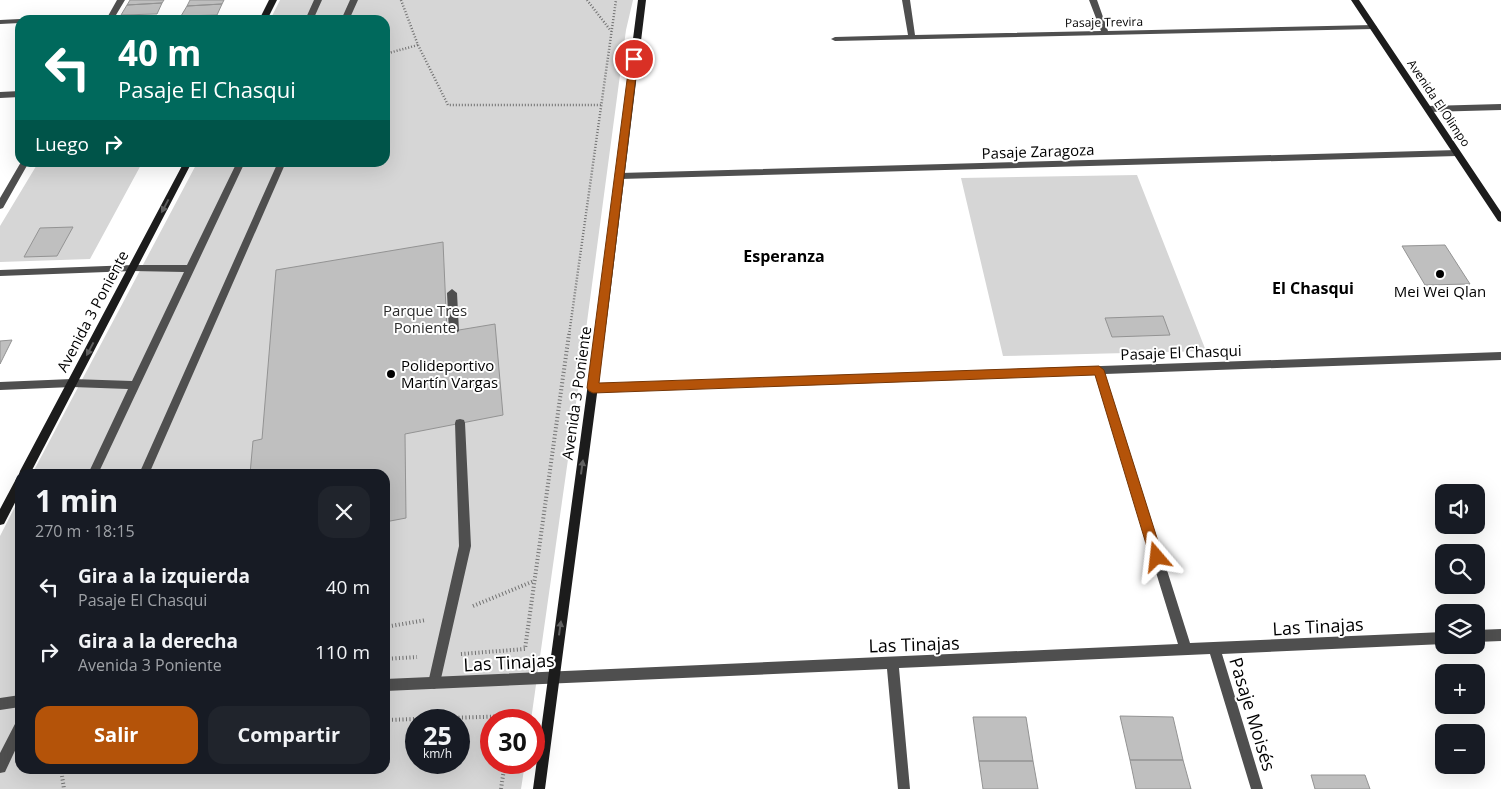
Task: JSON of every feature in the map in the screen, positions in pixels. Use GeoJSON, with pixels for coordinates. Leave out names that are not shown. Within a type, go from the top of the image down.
{"type":"FeatureCollection","features":[{"type":"Feature","properties":{"kind":"main road"},"geometry":{"type":"LineString","coordinates":[[266,15],[273,0]]}},
{"type":"Feature","properties":{"kind":"main road","name":"Avenida 3 Poniente"},"geometry":{"type":"LineString","coordinates":[[538,789],[593,388],[642,0]]}},
{"type":"Feature","properties":{"kind":"main road","name":"Avenida El Olimpo"},"geometry":{"type":"LineString","coordinates":[[1356,0],[1501,219]]}},
{"type":"Feature","properties":{"kind":"main road","name":"Avenida 3 Poniente"},"geometry":{"type":"LineString","coordinates":[[27,469],[185,167]]}},
{"type":"Feature","properties":{"kind":"main road"},"geometry":{"type":"LineString","coordinates":[[0,520],[15,492]]}},
{"type":"Feature","properties":{"kind":"street"},"geometry":{"type":"LineString","coordinates":[[112,15],[121,0]]}},
{"type":"Feature","properties":{"kind":"street"},"geometry":{"type":"LineString","coordinates":[[310,15],[318,0]]}},
{"type":"Feature","properties":{"kind":"street"},"geometry":{"type":"LineString","coordinates":[[347,15],[354,0]]}},
{"type":"Feature","properties":{"kind":"street"},"geometry":{"type":"LineString","coordinates":[[906,0],[912,37]]}},
{"type":"Feature","properties":{"kind":"street"},"geometry":{"type":"LineString","coordinates":[[1093,0],[1105,33]]}},
{"type":"Feature","properties":{"kind":"street"},"geometry":{"type":"LineString","coordinates":[[0,22],[15,21]]}},
{"type":"Feature","properties":{"kind":"street","name":"Pasaje Trevira"},"geometry":{"type":"LineString","coordinates":[[835,39],[1373,27]]}},
{"type":"Feature","properties":{"kind":"street"},"geometry":{"type":"LineString","coordinates":[[0,95],[15,94]]}},
{"type":"Feature","properties":{"kind":"street"},"geometry":{"type":"LineString","coordinates":[[1428,109],[1501,107]]}},
{"type":"Feature","properties":{"kind":"street","name":"Pasaje Zaragoza"},"geometry":{"type":"LineString","coordinates":[[620,176],[1457,154]]}},
{"type":"Feature","properties":{"kind":"street"},"geometry":{"type":"LineString","coordinates":[[0,206],[23,167]]}},
{"type":"Feature","properties":{"kind":"street"},"geometry":{"type":"LineString","coordinates":[[94,469],[238,167]]}},
{"type":"Feature","properties":{"kind":"street"},"geometry":{"type":"LineString","coordinates":[[146,469],[280,167]]}},
{"type":"Feature","properties":{"kind":"street"},"geometry":{"type":"LineString","coordinates":[[0,273],[133,268],[190,269]]}},
{"type":"Feature","properties":{"kind":"street"},"geometry":{"type":"LineString","coordinates":[[452,293],[454,331]]}},
{"type":"Feature","properties":{"kind":"street","name":"Pasaje El Chasqui"},"geometry":{"type":"LineString","coordinates":[[593,388],[1501,356]]}},
{"type":"Feature","properties":{"kind":"street"},"geometry":{"type":"LineString","coordinates":[[1099,370],[1186,650]]}},
{"type":"Feature","properties":{"kind":"street"},"geometry":{"type":"LineString","coordinates":[[0,386],[72,383],[135,385]]}},
{"type":"Feature","properties":{"kind":"street"},"geometry":{"type":"LineString","coordinates":[[434,683],[465,546],[460,423]]}},
{"type":"Feature","properties":{"kind":"street"},"geometry":{"type":"LineString","coordinates":[[1485,636],[1501,635]]}},
{"type":"Feature","properties":{"kind":"street","name":"Las Tinajas"},"geometry":{"type":"LineString","coordinates":[[390,685],[1435,638]]}},
{"type":"Feature","properties":{"kind":"street","name":"Pasaje Moisés"},"geometry":{"type":"LineString","coordinates":[[1214,648],[1257,789]]}},
{"type":"Feature","properties":{"kind":"street"},"geometry":{"type":"LineString","coordinates":[[892,662],[904,789]]}},
{"type":"Feature","properties":{"kind":"street"},"geometry":{"type":"LineString","coordinates":[[0,704],[15,702]]}},
{"type":"Feature","properties":{"kind":"street"},"geometry":{"type":"LineString","coordinates":[[0,767],[15,736]]}},
{"type":"Feature","properties":{"kind":"path"},"geometry":{"type":"LineString","coordinates":[[401,0],[418,45],[448,105],[602,105]]}},
{"type":"Feature","properties":{"kind":"path"},"geometry":{"type":"LineString","coordinates":[[587,0],[612,32]]}},
{"type":"Feature","properties":{"kind":"path"},"geometry":{"type":"LineString","coordinates":[[525,649],[616,0]]}},
{"type":"Feature","properties":{"kind":"path"},"geometry":{"type":"LineString","coordinates":[[390,53],[418,45]]}},
{"type":"Feature","properties":{"kind":"path"},"geometry":{"type":"LineString","coordinates":[[390,720],[480,717]]}},
{"type":"Feature","properties":{"kind":"path"},"geometry":{"type":"LineString","coordinates":[[62,774],[64,789]]}},
{"type":"Feature","properties":{"kind":"path"},"geometry":{"type":"LineString","coordinates":[[501,789],[503,774]]}},
{"type":"Feature","properties":{"kind":"green space","name":"Parque Tres Poniente"},"geometry":{"type":"Polygon","coordinates":[[[280,0],[633,0],[626,30],[533,709],[480,709],[480,774],[523,774],[521,789],[0,789],[0,536],[15,507],[15,774],[390,774],[390,469],[35,469],[195,167],[390,167],[390,15],[272,15],[280,0]]]}},
{"type":"Feature","properties":{"kind":"green space"},"geometry":{"type":"Polygon","coordinates":[[[36,167],[140,167],[90,259],[0,262],[0,226],[36,167]]]}},
{"type":"Feature","properties":{"kind":"green space"},"geometry":{"type":"Polygon","coordinates":[[[1137,175],[1206,351],[1003,356],[961,178],[1137,175]]]}},
{"type":"Feature","properties":{"kind":"building"},"geometry":{"type":"Polygon","coordinates":[[[130,0],[164,0],[162,3],[127,5],[130,0]]]}},
{"type":"Feature","properties":{"kind":"building"},"geometry":{"type":"Polygon","coordinates":[[[190,0],[224,0],[222,4],[187,6],[190,0]]]}},
{"type":"Feature","properties":{"kind":"building"},"geometry":{"type":"Polygon","coordinates":[[[162,3],[157,14],[121,15],[127,5],[162,3]]]}},
{"type":"Feature","properties":{"kind":"building"},"geometry":{"type":"Polygon","coordinates":[[[222,4],[217,15],[182,15],[187,6],[222,4]]]}},
{"type":"Feature","properties":{"kind":"building"},"geometry":{"type":"Polygon","coordinates":[[[73,227],[57,256],[24,257],[40,228],[73,227]]]}},
{"type":"Feature","properties":{"kind":"building"},"geometry":{"type":"Polygon","coordinates":[[[443,242],[447,332],[495,324],[503,415],[405,434],[406,518],[390,521],[390,469],[250,469],[253,441],[262,439],[276,270],[443,242]]]}},
{"type":"Feature","properties":{"kind":"building"},"geometry":{"type":"Polygon","coordinates":[[[1445,245],[1470,284],[1425,285],[1402,246],[1445,245]]]}},
{"type":"Feature","properties":{"kind":"building"},"geometry":{"type":"Polygon","coordinates":[[[1163,316],[1170,335],[1112,337],[1105,318],[1163,316]]]}},
{"type":"Feature","properties":{"kind":"building"},"geometry":{"type":"Polygon","coordinates":[[[12,340],[0,364],[0,341],[12,340]]]}},
{"type":"Feature","properties":{"kind":"building"},"geometry":{"type":"Polygon","coordinates":[[[1120,716],[1173,717],[1183,760],[1130,760],[1120,716]]]}},
{"type":"Feature","properties":{"kind":"building"},"geometry":{"type":"Polygon","coordinates":[[[973,717],[1026,717],[1033,761],[979,761],[973,717]]]}},
{"type":"Feature","properties":{"kind":"building"},"geometry":{"type":"Polygon","coordinates":[[[1130,760],[1183,760],[1191,789],[1136,789],[1130,760]]]}},
{"type":"Feature","properties":{"kind":"building"},"geometry":{"type":"Polygon","coordinates":[[[979,761],[1033,761],[1038,789],[983,789],[979,761]]]}},
{"type":"Feature","properties":{"kind":"building"},"geometry":{"type":"Polygon","coordinates":[[[1311,775],[1365,775],[1370,789],[1315,789],[1311,775]]]}},
{"type":"Feature","properties":{"kind":"place","name":"Mei Wei Qlan"},"geometry":{"type":"Point","coordinates":[1440,274]}},
{"type":"Feature","properties":{"kind":"place","name":"Polideportivo Martín Vargas"},"geometry":{"type":"Point","coordinates":[391,374]}},
{"type":"Feature","properties":{"kind":"district","name":"Esperanza"},"geometry":{"type":"Point","coordinates":[784,256]}},
{"type":"Feature","properties":{"kind":"district","name":"El Chasqui"},"geometry":{"type":"Point","coordinates":[1313,288]}},
{"type":"Feature","properties":{"kind":"route"},"geometry":{"type":"LineString","coordinates":[[634,59],[593,388],[1099,370],[1157,557]]}}]}
